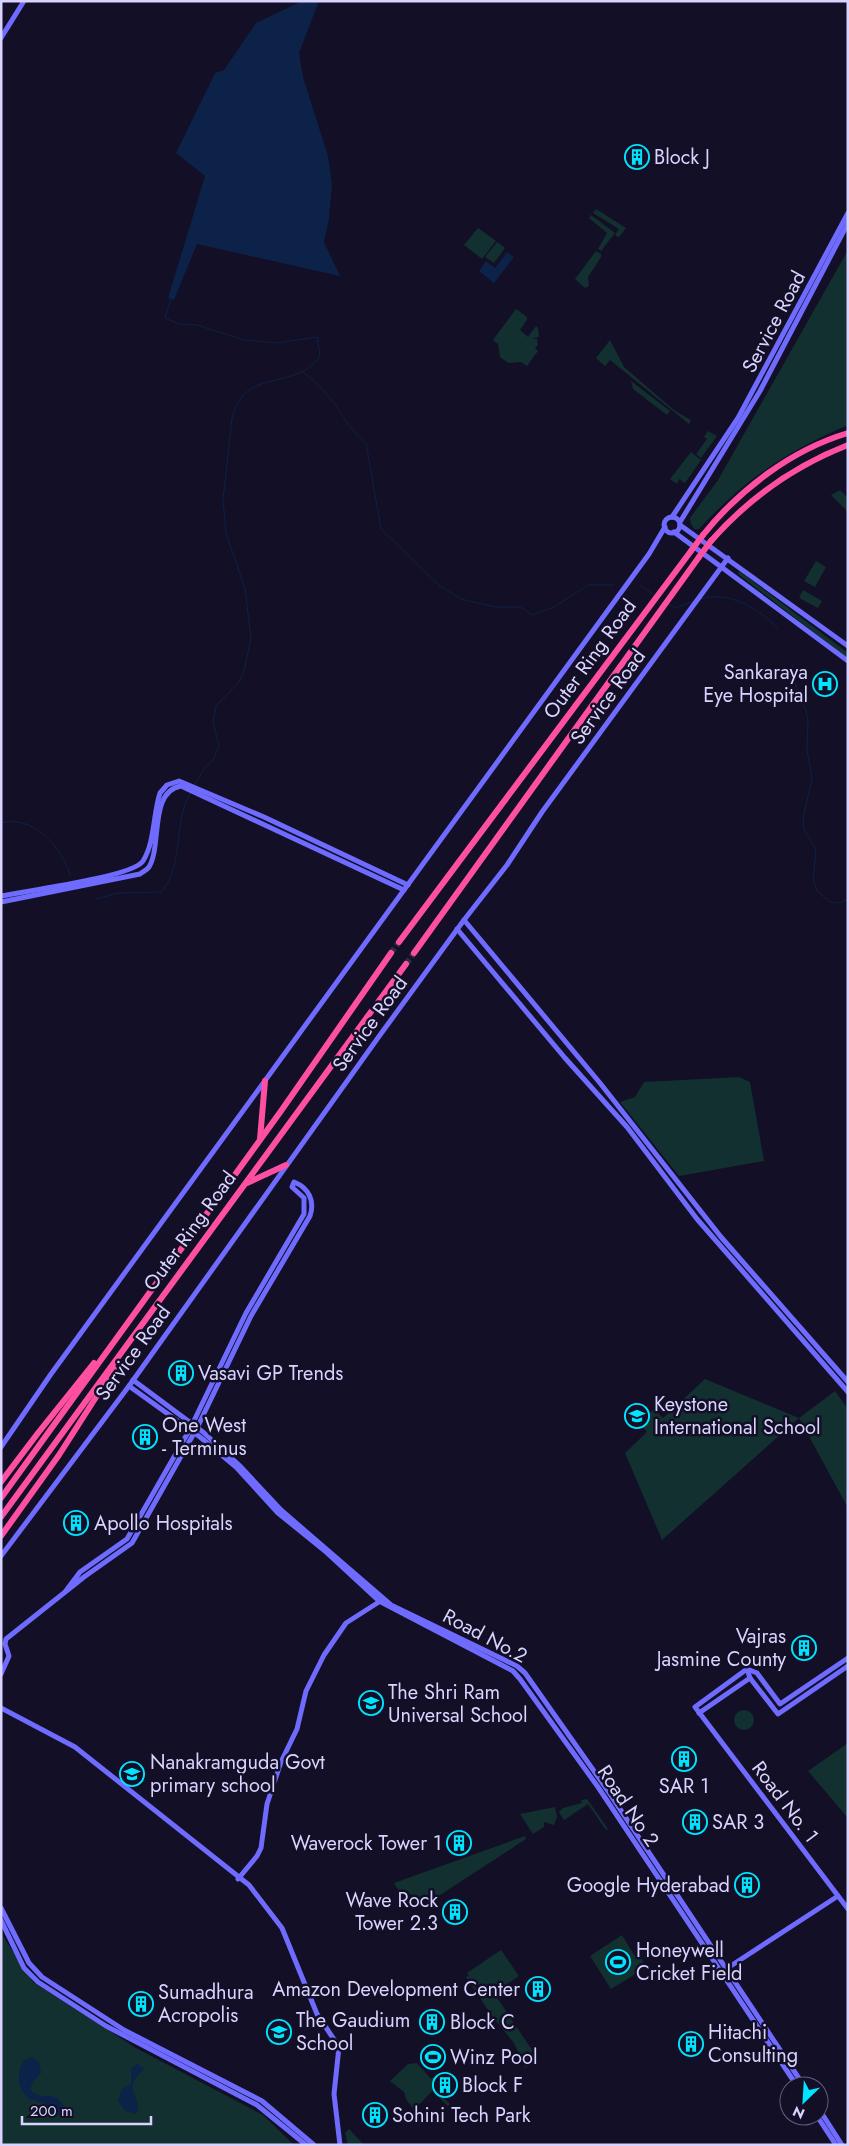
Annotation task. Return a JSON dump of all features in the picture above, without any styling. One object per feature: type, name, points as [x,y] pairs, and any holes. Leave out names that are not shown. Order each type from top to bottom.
[{"type":"highway","name":"Outer Ring Road","points":[[399,942],[703,535],[740,497],[771,472],[803,452],[846,433]]},
{"type":"highway","name":"Outer Ring Road","points":[[414,954],[711,541],[768,487],[809,462],[848,444]]},
{"type":"highway","name":"Outer Ring Road","points":[[1,1498],[260,1141],[391,953]]},
{"type":"highway","name":"Outer Ring Road","points":[[1,1517],[406,964]]},
{"type":"highway","points":[[323,1052],[335,1060]]},
{"type":"highway","points":[[260,1141],[265,1081]]},
{"type":"highway","points":[[245,1184],[286,1165]]},
{"type":"highway","points":[[1,1482],[124,1327]]},
{"type":"highway","points":[[1,1536],[59,1456],[135,1334]]},
{"type":"main road","points":[[1,38],[24,1]]},
{"type":"main road","name":"Service Road","points":[[1,1447],[51,1374],[626,585],[665,527],[666,520],[672,517],[738,418],[848,213]]},
{"type":"main road","name":"Service Road","points":[[680,524],[760,391],[848,223]]},
{"type":"main road","points":[[672,517],[848,646]]},
{"type":"main road","points":[[674,532],[680,524]]},
{"type":"main road","points":[[665,527],[848,661]]},
{"type":"main road","name":"Service Road","points":[[1,1556],[129,1386],[286,1165],[457,929],[507,865],[542,812],[728,558]]},
{"type":"main road","points":[[1,896],[139,875],[148,867],[163,800],[176,787],[193,789],[408,885]]},
{"type":"main road","points":[[193,789],[404,890]]},
{"type":"main road","points":[[1,902],[85,882]]},
{"type":"main road","points":[[464,920],[511,974],[756,1281],[848,1392]]},
{"type":"main road","points":[[457,929],[627,1127],[697,1218],[848,1382]]},
{"type":"main road","points":[[502,980],[511,974]]},
{"type":"main road","points":[[542,1029],[550,1022]]},
{"type":"main road","points":[[1,1674],[9,1656],[5,1644],[6,1639],[65,1592],[80,1572],[133,1535],[193,1429],[246,1313],[312,1208],[310,1196],[305,1188],[294,1182],[292,1187],[300,1192],[305,1201],[305,1218]]},
{"type":"main road","points":[[133,1380],[236,1467],[278,1513],[381,1600],[346,1623],[321,1662],[306,1692],[297,1729],[281,1762],[267,1804],[257,1856],[238,1879]]},
{"type":"main road","points":[[129,1386],[193,1429]]},
{"type":"main road","name":"Road No.2","points":[[381,1600],[517,1666],[525,1673],[608,1790]]},
{"type":"main road","name":"Road No 2","points":[[381,1600],[513,1671],[520,1679],[602,1793],[797,2076]]},
{"type":"main road","points":[[747,1669],[757,1674],[780,1704],[848,1658]]},
{"type":"main road","points":[[747,1669],[750,1678],[778,1714],[848,1666]]},
{"type":"main road","name":"Road No. 1","points":[[747,1669],[695,1707],[848,1909]]},
{"type":"main road","points":[[699,1713],[750,1678]]},
{"type":"main road","points":[[2,1707],[75,1747],[254,1891],[282,1928],[317,2014],[339,2047],[334,2094],[340,2145]]},
{"type":"main road","name":"Road No 2","points":[[608,1790],[791,2076]]},
{"type":"main road","points":[[723,1971],[838,1896]]},
{"type":"main road","points":[[1,1908],[2,1917],[24,1968],[38,1982],[106,2026],[257,2105],[306,2145]]},
{"type":"main road","points":[[2,1917],[29,1962],[42,1977],[108,2020],[262,2101],[314,2145]]},
{"type":"main road","points":[[829,2125],[842,2145]]},
{"type":"main road","points":[[824,2126],[836,2145]]},
{"type":"green space","points":[[596,209],[626,228],[619,237],[615,235],[619,229],[593,213]]},
{"type":"green space","points":[[591,215],[615,233],[601,251],[598,249],[607,233],[589,218]]},
{"type":"green space","points":[[478,228],[496,241],[482,259],[464,245]]},
{"type":"green space","points":[[497,242],[505,248],[494,263],[485,257]]},
{"type":"green space","points":[[848,250],[848,425],[805,445],[768,468],[733,496],[699,529],[694,529],[690,518],[718,480]]},
{"type":"green space","points":[[596,251],[601,254],[601,257],[588,277],[589,286],[585,288],[575,279]]},
{"type":"green space","points":[[516,309],[527,317],[520,330],[528,337],[536,326],[538,328],[539,337],[531,339],[537,339],[538,345],[535,348],[538,351],[527,366],[521,362],[508,363],[500,357],[498,344],[493,340]]},
{"type":"green space","points":[[610,340],[624,367],[675,411],[691,420],[689,424],[610,360],[605,366],[596,358]]},
{"type":"green space","points":[[631,381],[670,411],[667,415],[633,389]]},
{"type":"green space","points":[[708,431],[717,436],[701,458],[696,454],[707,439],[704,437]]},
{"type":"green space","points":[[691,452],[701,460],[685,483],[679,479],[677,484],[670,479]]},
{"type":"green space","points":[[840,490],[848,498],[848,512],[831,495]]},
{"type":"green space","points":[[816,561],[826,567],[815,587],[804,581]]},
{"type":"green space","points":[[739,571],[848,653],[848,659],[738,574]]},
{"type":"green space","points":[[803,590],[822,601],[818,608],[799,598]]},
{"type":"green space","points":[[739,1077],[750,1082],[764,1161],[679,1176],[620,1102],[635,1097],[644,1082]]},
{"type":"green space","points":[[705,1379],[799,1418],[662,1540],[625,1453],[647,1432],[639,1423],[654,1409],[663,1418]]},
{"type":"green space","points":[[835,1391],[848,1409],[848,1508],[799,1418]]},
{"type":"green space","points":[[744,1710],[751,1713],[754,1720],[751,1727],[744,1730],[737,1727],[734,1720],[737,1713]]},
{"type":"green space","points":[[848,1743],[848,1818],[808,1771]]},
{"type":"green space","points":[[587,1799],[608,1829],[606,1830],[588,1804],[564,1820],[559,1812],[563,1808],[582,1803],[581,1800]]},
{"type":"green space","points":[[555,1807],[557,1817],[554,1825],[544,1822],[544,1827],[533,1834],[520,1814]]},
{"type":"green space","points":[[525,1836],[526,1839],[437,1897],[434,1893],[417,1904],[411,1894],[403,1898],[394,1883]]},
{"type":"green space","points":[[1,1933],[33,1982],[136,2048],[263,2115],[294,2145],[1,2145]]},
{"type":"green space","name":"Honeywell Cricket Field","points":[[622,1935],[634,1955],[638,1954],[647,1967],[611,1989],[590,1956]]},
{"type":"green space","points":[[501,1950],[519,1976],[494,1993],[538,2059],[525,2068],[514,2043],[492,2016],[466,1977],[469,1976],[467,1973]]},
{"type":"green space","points":[[417,2063],[431,2079],[439,2073],[442,2076],[432,2086],[450,2104],[448,2106],[432,2091],[414,2110],[406,2099],[404,2092],[390,2081],[408,2064]]},
{"type":"green space","points":[[349,2129],[364,2145],[348,2145],[345,2133]]},
{"type":"water","points":[[302,1],[319,1],[299,53],[303,77],[328,156],[332,184],[329,219],[324,242],[340,276],[197,244],[174,300],[168,298],[205,176],[176,153],[215,73],[224,70],[256,23]]},
{"type":"water","points":[[507,252],[514,257],[494,283],[479,271],[486,261],[495,268]]},
{"type":"water","points":[[33,2057],[39,2062],[41,2073],[30,2089],[38,2095],[57,2098],[65,2109],[62,2116],[55,2114],[43,2103],[28,2098],[20,2087],[20,2068],[24,2060]]},
{"type":"water","points":[[137,2064],[144,2068],[133,2085],[133,2092],[138,2105],[137,2112],[134,2114],[124,2110],[118,2100],[122,2089],[131,2084],[131,2069]]},
{"type":"waterway","points":[[171,299],[165,318],[179,324],[197,325],[244,340],[277,343],[317,337],[320,356],[304,371],[257,386],[248,391],[240,400],[232,418],[223,500],[226,533],[245,589],[251,638],[244,671],[239,682],[216,706],[213,722],[219,746],[213,760],[205,767],[194,786]]},
{"type":"waterway","points":[[303,372],[329,397],[353,430],[366,443],[381,529],[440,586],[461,599],[495,607],[520,607],[532,615],[554,607],[588,585],[614,585]]},
{"type":"waterway","points":[[640,585],[654,595]]},
{"type":"waterway","points":[[701,599],[712,597],[733,599],[753,608],[778,628]]},
{"type":"waterway","points":[[668,604],[675,608],[694,601]]},
{"type":"waterway","points":[[792,665],[798,696],[806,710],[808,721],[807,750],[812,778],[803,819],[804,829],[816,850],[813,880],[817,891],[830,902],[840,903],[848,899]]},
{"type":"waterway","points":[[96,899],[118,893],[161,892],[173,870],[182,817],[185,804],[191,792]]},
{"type":"waterway","points":[[1,823],[24,823],[35,828],[53,844],[66,864],[70,875]]},
{"type":"tunnel","points":[[391,953],[399,942]]},
{"type":"tunnel","points":[[406,964],[414,953]]},
{"type":"place","name":"Block J","points":[[637,157]]},
{"type":"place","name":"Sankaraya Eye Hospital","points":[[825,684]]},
{"type":"place","name":"Vasavi GP Trends","points":[[181,1373]]},
{"type":"place","name":"Keystone International School","points":[[637,1416]]},
{"type":"place","name":"One West - Terminus","points":[[145,1437]]},
{"type":"place","name":"Apollo Hospitals","points":[[76,1523]]},
{"type":"place","name":"Vajras Jasmine County","points":[[804,1648]]},
{"type":"place","name":"The Shri Ram Universal School","points":[[371,1703]]},
{"type":"place","name":"SAR 1","points":[[684,1759]]},
{"type":"place","name":"Nanakramguda Govt primary school","points":[[132,1774]]},
{"type":"place","name":"SAR 3","points":[[695,1822]]},
{"type":"place","name":"Waverock Tower 1","points":[[459,1843]]},
{"type":"place","name":"Google Hyderabad","points":[[747,1885]]},
{"type":"place","name":"Wave Rock Tower 2.3","points":[[455,1912]]},
{"type":"place","name":"Honeywell Cricket Field","points":[[618,1962]]},
{"type":"place","name":"Amazon Development Center","points":[[538,1989]]},
{"type":"place","name":"Sumadhura Acropolis","points":[[141,2004]]},
{"type":"place","name":"Block C","points":[[432,2022]]},
{"type":"place","name":"The Gaudium School","points":[[279,2032]]},
{"type":"place","name":"Hitachi Consulting","points":[[691,2044]]},
{"type":"place","name":"Winz Pool","points":[[433,2057]]},
{"type":"place","name":"Block F","points":[[445,2085]]},
{"type":"place","name":"Sohini Tech Park","points":[[375,2115]]}]
